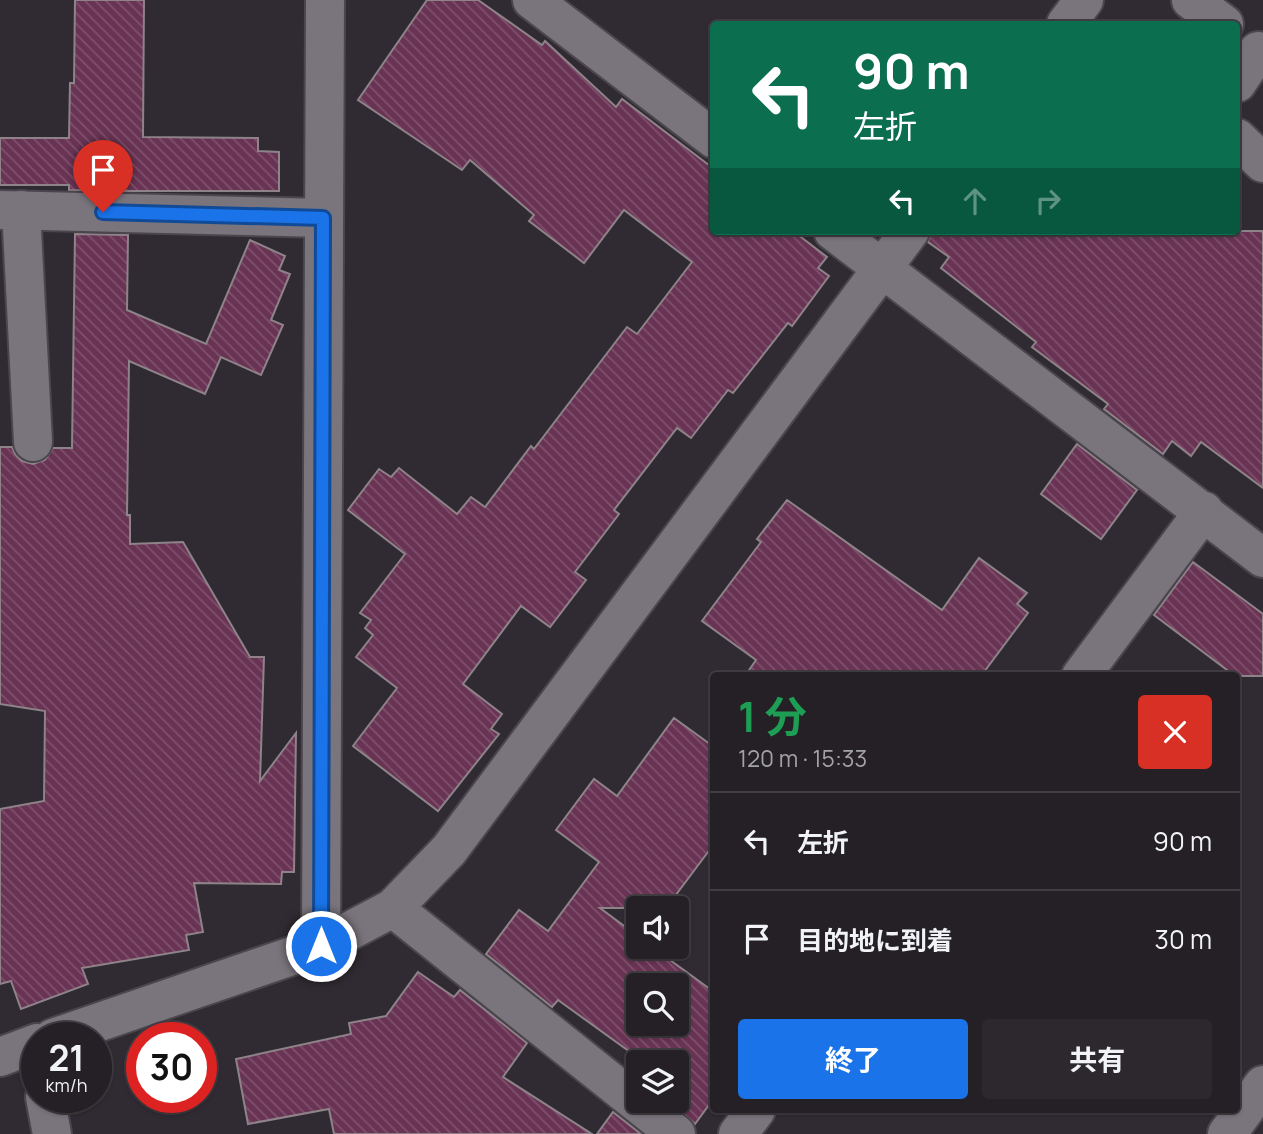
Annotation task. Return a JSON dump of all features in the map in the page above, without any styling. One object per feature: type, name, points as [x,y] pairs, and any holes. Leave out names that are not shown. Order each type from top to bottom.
[{"type":"street","points":[[321,946],[325,0]]},
{"type":"street","points":[[532,0],[710,136]]},
{"type":"street","points":[[1068,21],[1084,0]]},
{"type":"street","points":[[1194,1],[1220,21]]},
{"type":"street","points":[[1240,76],[1253,46]]},
{"type":"street","points":[[1240,141],[1263,163]]},
{"type":"street","points":[[33,443],[10,210],[323,218]]},
{"type":"street","points":[[839,235],[1263,558]]},
{"type":"street","points":[[103,1022],[321,946],[393,908],[449,850],[907,235]]},
{"type":"street","points":[[1084,672],[1204,511]]},
{"type":"street","points":[[393,908],[677,1134]]},
{"type":"street","points":[[0,1058],[21,1051]]},
{"type":"street","points":[[1227,1134],[1263,1086]]},
{"type":"street","points":[[48,1113],[52,1134]]},
{"type":"street","points":[[737,1134],[754,1113]]},
{"type":"building","points":[[75,0],[144,0],[143,137],[258,138],[258,151],[279,152],[279,191],[69,190],[69,185],[0,185],[0,138],[69,138],[70,83],[74,83]]},
{"type":"building","points":[[427,0],[478,0],[542,45],[545,41],[616,107],[622,99],[710,166],[710,235],[798,235],[827,257],[818,268],[829,276],[792,326],[788,323],[733,393],[728,390],[691,438],[677,428],[614,510],[619,514],[575,572],[586,580],[550,627],[521,606],[463,684],[502,714],[491,729],[499,734],[438,811],[353,746],[397,688],[356,657],[373,635],[365,628],[371,620],[360,613],[405,554],[348,510],[379,469],[391,477],[399,468],[457,514],[471,497],[485,507],[531,446],[534,449],[627,327],[637,334],[692,262],[624,210],[584,263],[529,221],[534,215],[470,160],[462,170],[358,100]]},
{"type":"building","points":[[1240,231],[1263,231],[1263,488],[1201,442],[1191,456],[1172,441],[1163,454],[1104,409],[1108,404],[1032,347],[1036,342],[941,268],[949,257],[928,242],[930,235],[1240,235]]},
{"type":"building","points":[[75,234],[128,235],[127,310],[206,344],[250,240],[285,256],[279,270],[290,274],[271,320],[283,325],[261,375],[221,357],[205,394],[129,361],[127,515],[130,515],[130,544],[183,542],[250,657],[264,657],[260,781],[296,733],[294,872],[282,872],[281,884],[194,883],[203,932],[186,935],[189,950],[82,968],[88,984],[21,1009],[11,981],[0,984],[0,809],[44,801],[45,711],[0,704],[0,447],[12,447],[22,461],[33,464],[45,460],[53,448],[72,448]]},
{"type":"building","points":[[1077,444],[1137,490],[1101,539],[1041,494]]},
{"type":"building","points":[[787,500],[942,610],[979,558],[1027,593],[1017,604],[1028,613],[984,672],[748,672],[756,660],[702,621],[761,542],[757,539]]},
{"type":"building","points":[[1193,562],[1263,614],[1263,676],[1240,676],[1240,672],[1230,672],[1154,615]]},
{"type":"building","points":[[674,718],[710,744],[710,849],[675,896],[626,896],[626,908],[600,908],[626,927],[626,959],[669,959],[688,973],[626,973],[626,1036],[689,1036],[689,974],[710,989],[710,1103],[695,1124],[683,1113],[689,1113],[689,1050],[627,1050],[558,1000],[552,1007],[486,954],[519,910],[548,931],[599,862],[556,830],[594,779],[617,796]]},
{"type":"building","points":[[418,972],[454,997],[460,990],[527,1043],[503,1077],[592,1134],[334,1134],[329,1109],[248,1124],[236,1059],[351,1034],[349,1023],[386,1016]]},
{"type":"building","points":[[613,1112],[641,1134],[597,1134]]},
{"type":"route","points":[[103,212],[323,218],[321,946]]}]
